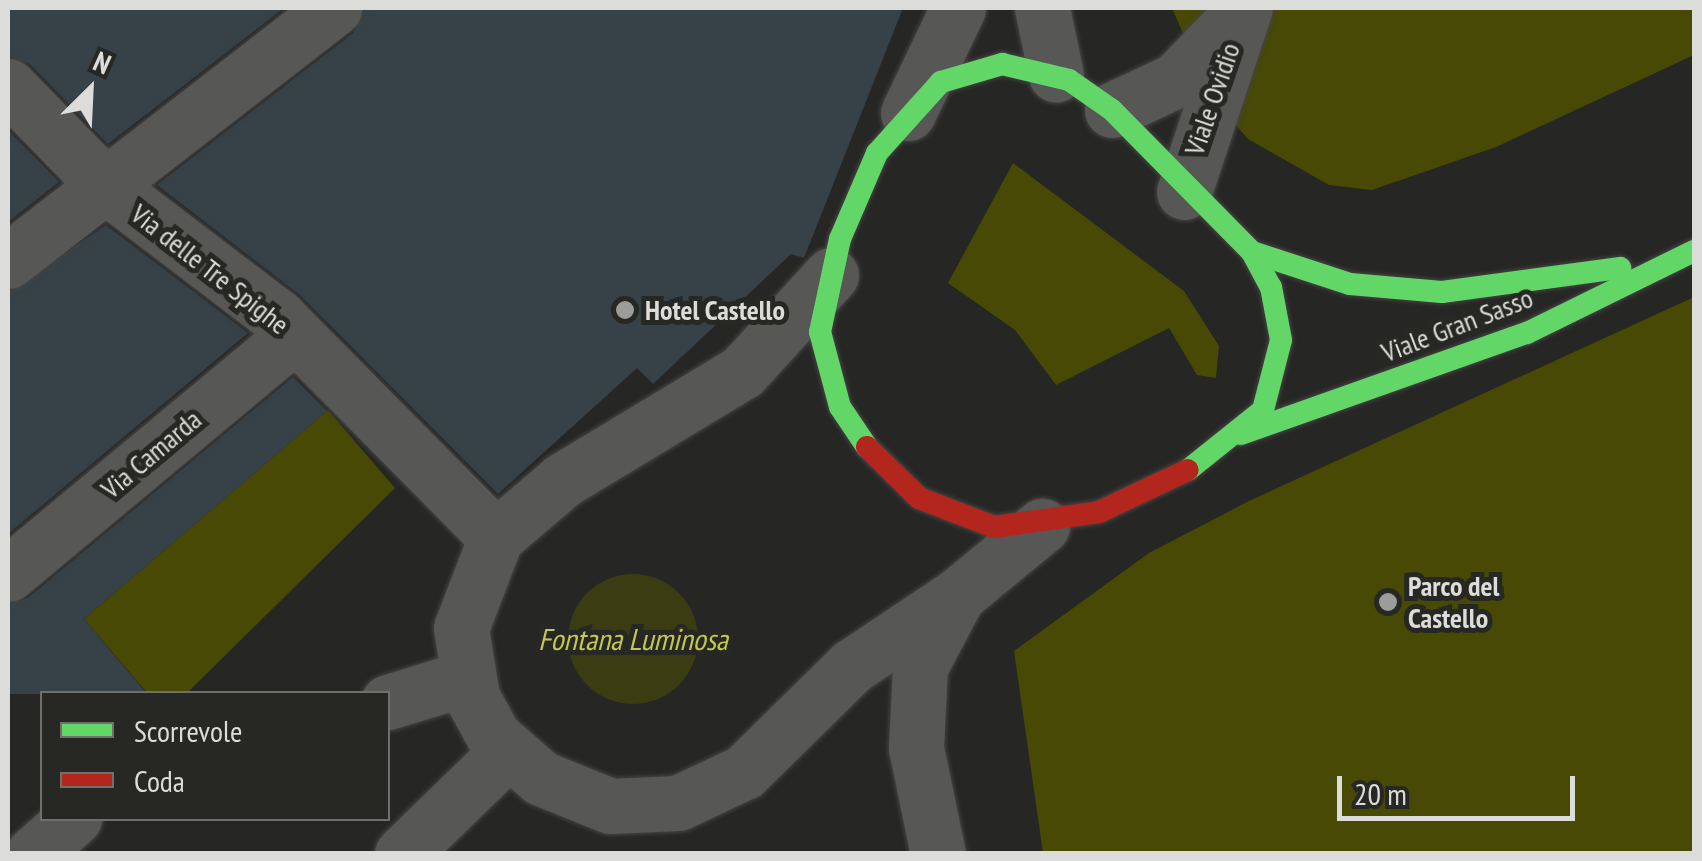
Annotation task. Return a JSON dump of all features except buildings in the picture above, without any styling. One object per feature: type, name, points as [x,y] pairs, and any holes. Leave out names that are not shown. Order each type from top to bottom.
[{"type":"street","points":[[8,261],[334,8]]},
{"type":"street","points":[[908,114],[958,8]]},
{"type":"street","points":[[1042,8],[1056,75]]},
{"type":"street","name":"Viale Ovidio","points":[[1112,110],[1176,80],[1244,8]]},
{"type":"street","name":"Viale Ovidio","points":[[1184,192],[1244,8]]},
{"type":"street","points":[[981,68],[1056,75],[1112,110],[1184,192],[1252,252],[1272,287],[1280,359],[1263,410],[1241,434],[1164,484],[1042,526],[994,528],[944,512],[874,458],[840,407],[822,356],[830,276],[863,176],[908,114],[941,82],[981,68]]},
{"type":"street","name":"Via delle Tre Spighe","points":[[8,86],[105,185],[295,335],[496,537]]},
{"type":"street","name":"Viale Gran Sasso","points":[[1252,252],[1350,284],[1442,292],[1690,253]]},
{"type":"street","name":"Viale Gran Sasso","points":[[1241,434],[1528,333],[1690,253]]},
{"type":"street","points":[[830,276],[742,372],[562,480],[496,537],[466,602],[466,678],[507,752],[541,778],[610,806],[702,795],[761,758],[852,666],[958,596],[1042,526]]},
{"type":"street","name":"Via Camarda","points":[[8,574],[295,335]]},
{"type":"street","points":[[938,854],[913,716],[927,646],[958,596]]},
{"type":"street","points":[[390,701],[466,678]]},
{"type":"street","points":[[432,844],[507,752]]},
{"type":"street","points":[[33,854],[71,821]]},
{"type":"shaded area","points":[[1172,8],[1694,8],[1694,55],[1496,147],[1372,190],[1329,185],[1248,139],[1210,96]]},
{"type":"shaded area","points":[[1013,163],[1184,291],[1219,346],[1216,378],[1197,375],[1169,328],[1056,385],[1015,330],[948,283]]},
{"type":"shaded area","name":"Parco del Castello","points":[[1694,297],[1694,853],[1043,853],[1014,651],[1149,553],[1249,501]]},
{"type":"shaded area","points":[[328,410],[395,488],[189,691],[145,691],[84,619]]},
{"type":"water","name":"Fontana Luminosa","points":[[633,574],[658,579],[679,593],[693,614],[698,639],[693,664],[679,685],[658,699],[633,704],[608,699],[587,685],[573,664],[568,639],[573,614],[587,593],[608,579]]},
{"type":"traffic: fast","points":[[1002,64],[1069,80],[1112,110],[1252,252],[1271,287],[1281,340],[1263,410],[1188,470]]},
{"type":"traffic: fast","points":[[867,447],[840,407],[820,332],[840,239],[877,153],[941,82],[1002,64]]},
{"type":"traffic: fast","points":[[1241,434],[1527,333],[1694,251]]},
{"type":"traffic: fast","points":[[1252,252],[1350,284],[1442,292],[1620,268]]},
{"type":"traffic: jam","points":[[867,447],[919,498],[994,527],[1099,512],[1188,470]]},
{"type":"place","name":"Hotel Castello","points":[[625,310]]},
{"type":"place","name":"Parco del Castello","points":[[1388,602]]}]
